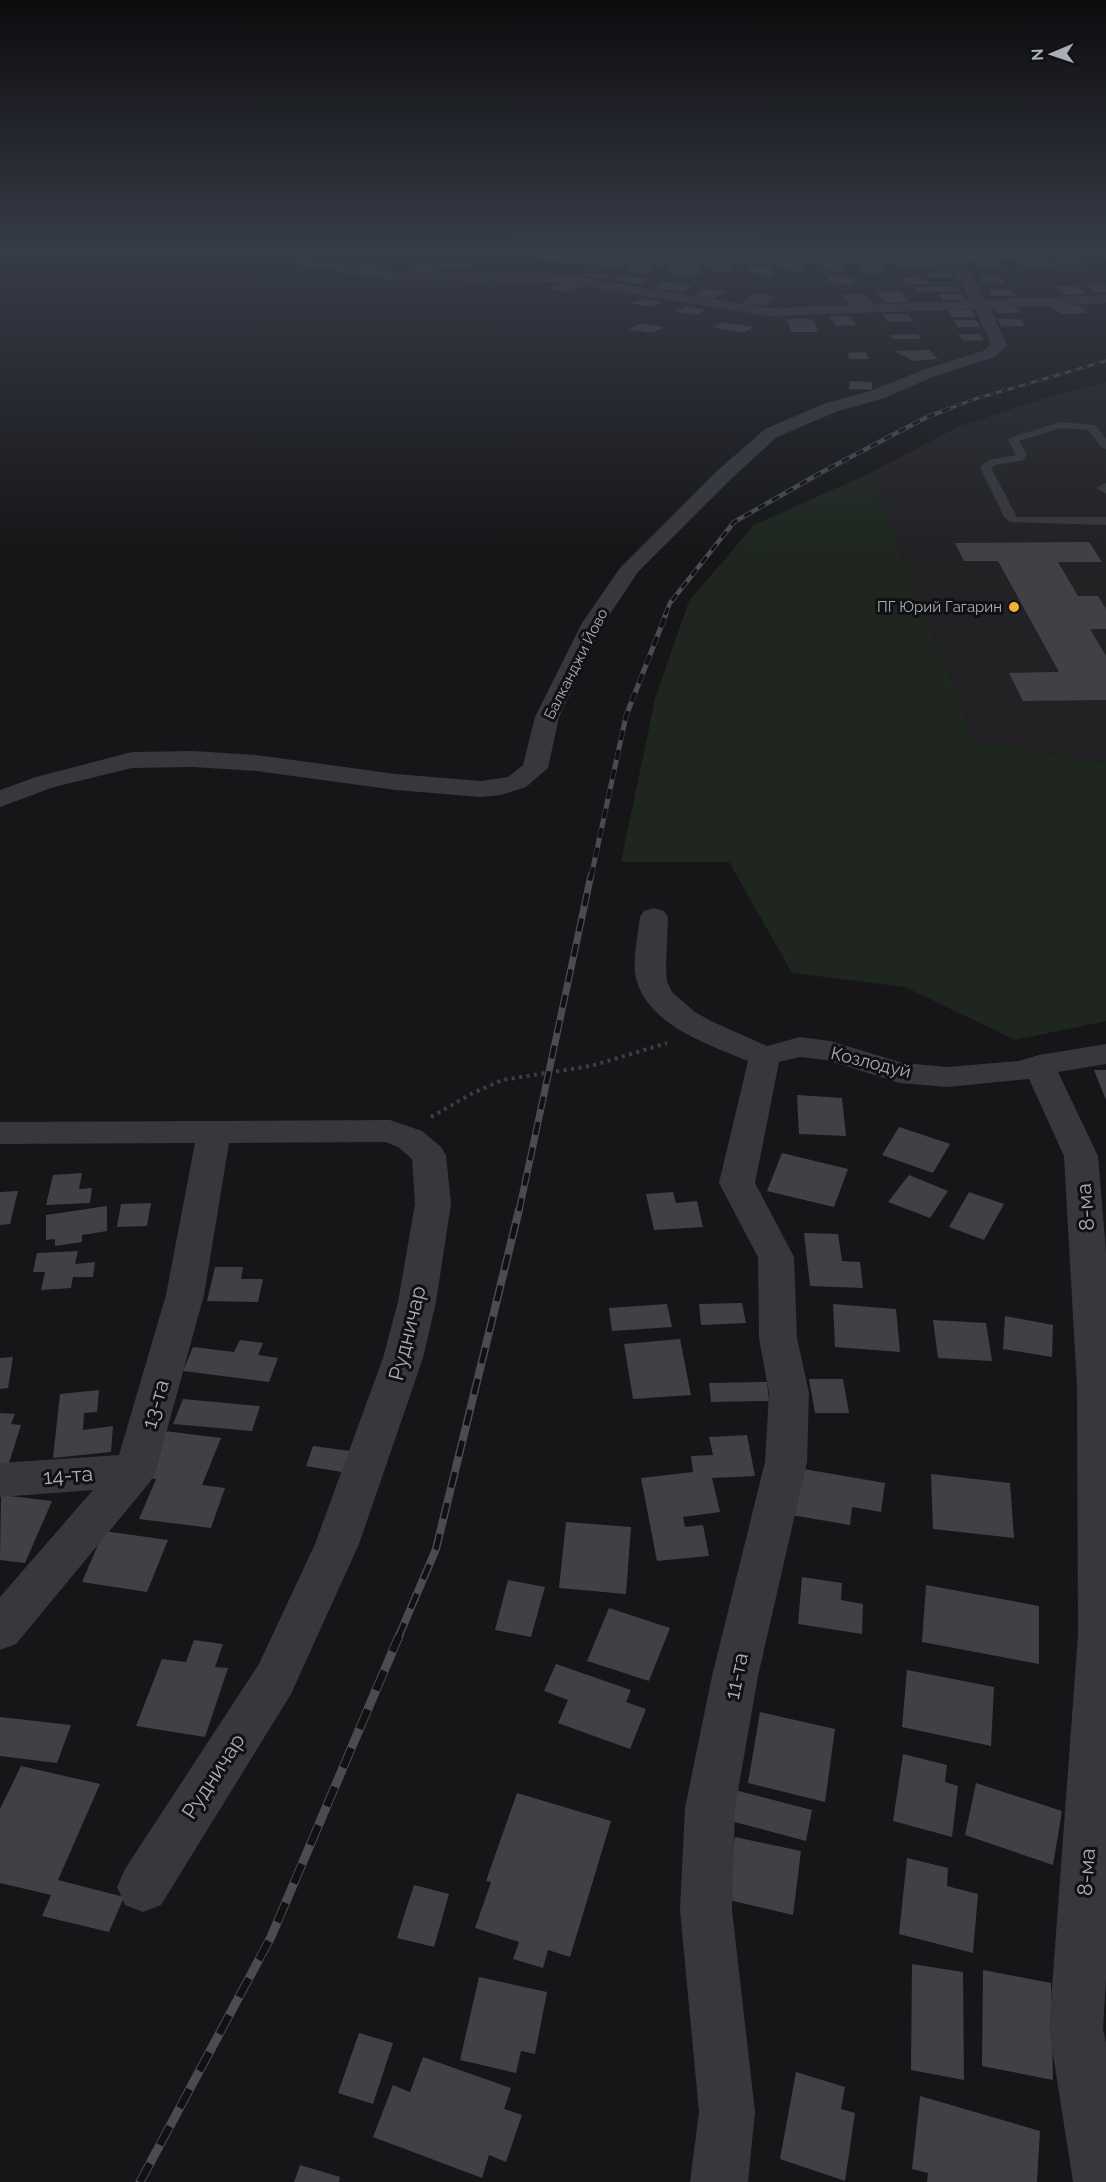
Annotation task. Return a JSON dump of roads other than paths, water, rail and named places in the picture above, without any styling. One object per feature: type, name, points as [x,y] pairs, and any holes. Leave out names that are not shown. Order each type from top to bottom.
[{"type":"street","name":"Балканджи Йово","points":[[0,798],[45,782],[132,760],[193,759],[256,763],[396,782],[481,789],[501,787],[517,782],[535,768],[547,717],[593,623],[630,568],[724,475],[771,433],[832,407],[876,395],[993,351]]},
{"type":"street","points":[[654,917],[652,982],[668,1007],[714,1035],[765,1056]]},
{"type":"street","name":"Козлодуй","points":[[765,1056],[800,1047],[830,1051],[900,1073],[947,1077],[1023,1071],[1039,1065],[1106,1054]]},
{"type":"street","name":"11-та","points":[[719,2182],[727,2112],[706,1910],[710,1808],[735,1676],[786,1462],[789,1393],[778,1338],[776,1257],[737,1183],[756,1088],[765,1056]]},
{"type":"street","name":"8-ма","points":[[1039,1065],[1094,1158],[1101,1635],[1076,2029],[1102,2182]]},
{"type":"street","name":"13-та","points":[[0,1630],[135,1470],[185,1295],[214,1131]]},
{"type":"street","name":"Рудничар","points":[[0,1133],[390,1131],[410,1139],[429,1155],[433,1204],[417,1302],[403,1359],[337,1544],[275,1679],[143,1887]]},
{"type":"street","name":"14-та","points":[[0,1480],[135,1470]]},
{"type":"lane","points":[[1106,446],[1091,427],[1060,425],[1012,440],[1022,454],[1020,458],[993,462],[985,467],[1010,517],[1014,520],[1106,521]]},
{"type":"lane","points":[[1106,486],[1102,488],[1106,491]]},
{"type":"railway","points":[[945,410],[1106,361]]},
{"type":"railway","points":[[665,615],[670,603],[734,522],[824,471],[927,417],[949,409]]},
{"type":"railway","points":[[591,877],[626,716],[666,614]]},
{"type":"railway","points":[[519,1211],[591,875]]},
{"type":"railway","points":[[398,1638],[436,1549],[519,1210]]},
{"type":"railway","points":[[140,2182],[271,1937],[399,1636]]},
{"type":"place","name":"ПГ Юрий Гагарин","points":[[1014,607]]}]
